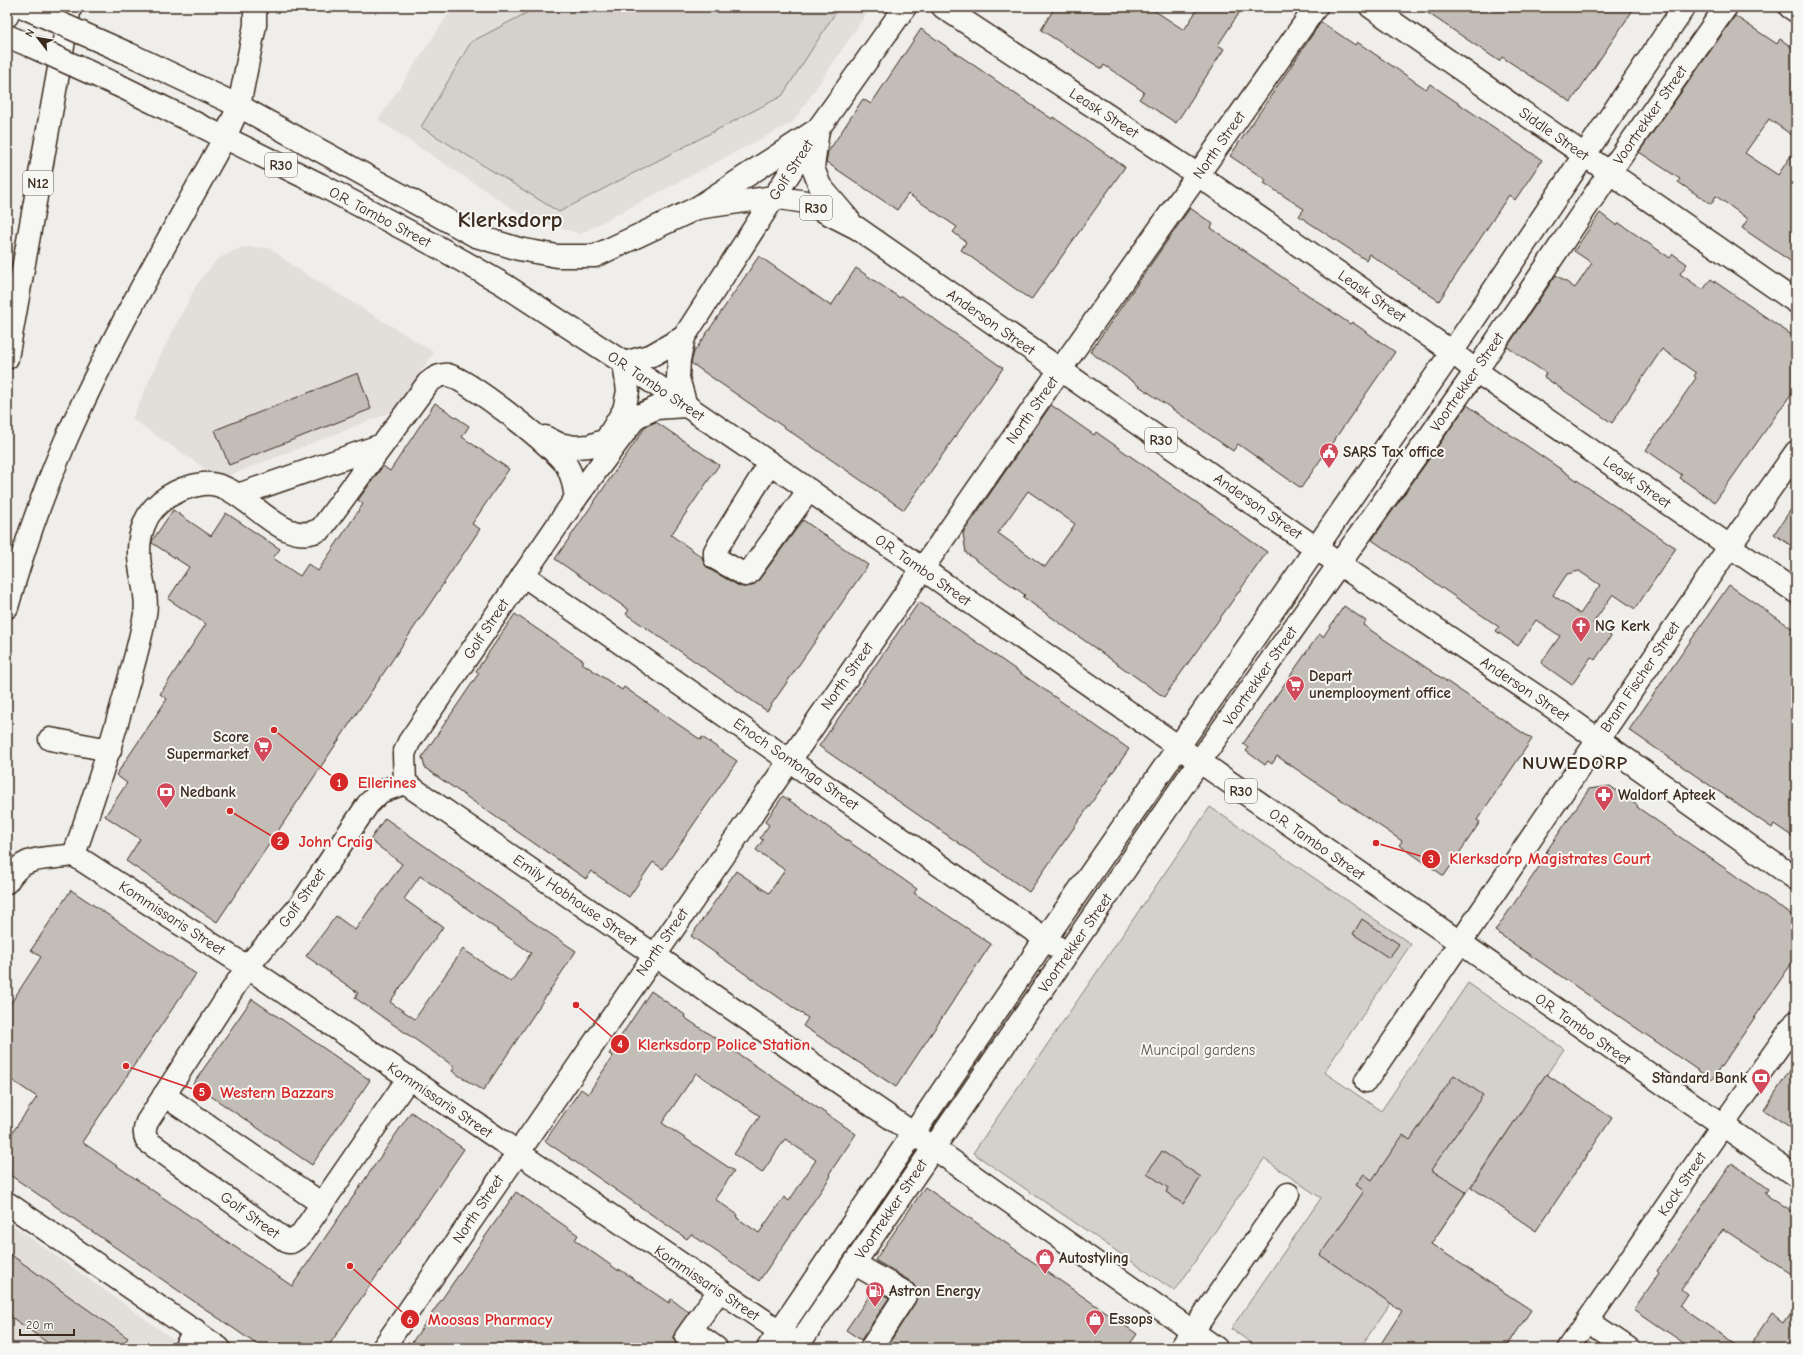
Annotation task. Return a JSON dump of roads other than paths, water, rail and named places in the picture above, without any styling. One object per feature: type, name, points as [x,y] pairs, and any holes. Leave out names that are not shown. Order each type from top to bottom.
[{"type":"main road","points":[[7,16],[8,7]]},
{"type":"main road","name":"O.R. Tambo Street","points":[[23,7],[129,54],[239,106],[476,236],[519,249],[557,256],[595,256],[697,208]]},
{"type":"main road","name":"N12","points":[[7,358],[70,7]]},
{"type":"main road","points":[[7,607],[25,545],[65,442],[116,335],[225,137],[239,106],[255,25],[256,7]]},
{"type":"main road","name":"Golf Street","points":[[408,1079],[300,1236],[294,1241],[288,1242],[147,1141],[144,1130],[147,1122],[164,1095],[247,967],[298,906],[368,804],[380,792],[405,783],[404,754],[409,742],[576,498],[636,417],[656,408],[686,406],[678,378],[679,360],[684,337],[818,129],[905,7]]},
{"type":"main road","name":"Leask Street","points":[[943,7],[1198,176],[1452,352],[1476,371],[1796,592]]},
{"type":"main road","name":"North Street","points":[[383,1348],[789,759],[1060,370],[1316,7]]},
{"type":"main road","name":"Siddle Street","points":[[1371,7],[1796,302]]},
{"type":"main road","name":"Voortrekker Street","points":[[774,1340],[1046,938],[1452,352],[1684,7]]},
{"type":"main road","name":"Voortrekker Street","points":[[800,1347],[933,1147],[1199,762],[1476,371],[1610,172],[1726,7]]},
{"type":"main road","points":[[1790,7],[1796,11]]},
{"type":"main road","name":"O.R. Tambo Street","points":[[7,36],[122,87],[225,137],[319,184],[483,273],[624,363],[770,463],[1796,1176]]},
{"type":"main road","points":[[697,208],[818,129]]},
{"type":"main road","points":[[818,129],[813,168],[820,186],[857,228]]},
{"type":"main road","name":"Anderson Street","points":[[697,208],[773,198],[806,202],[857,228],[1060,370],[1318,547],[1339,564],[1598,739],[1796,879]]},
{"type":"main road","name":"Golf Street","points":[[624,363],[652,355],[684,337]]},
{"type":"main road","points":[[530,430],[559,444],[575,447],[589,446],[606,440],[624,410],[628,391],[624,363]]},
{"type":"main road","points":[[7,882],[14,871],[21,865],[36,859],[74,855],[110,750],[141,636],[146,612],[138,552],[144,524],[158,503],[172,494],[194,486],[205,484],[219,486],[238,495],[270,520],[289,530],[307,535],[314,533],[321,529],[428,383],[436,377],[445,375],[461,381],[530,430],[558,454],[567,466],[573,479],[576,498]]},
{"type":"main road","points":[[238,495],[382,446]]},
{"type":"main road","name":"Bram Fischer Street","points":[[1366,1081],[1598,739],[1796,452]]},
{"type":"main road","points":[[770,463],[715,551],[716,558],[730,568],[745,575],[748,574],[809,490]]},
{"type":"main road","name":"Enoch Sontonga Street","points":[[523,575],[1046,938],[1067,955]]},
{"type":"main road","points":[[50,739],[110,750]]},
{"type":"main road","name":"Emily Hobhouse Street","points":[[405,783],[933,1147],[1187,1340],[1216,1348]]},
{"type":"main road","name":"Kommissaris Street","points":[[74,855],[247,967],[408,1079],[518,1152],[719,1291],[774,1340],[800,1347]]},
{"type":"main road","name":"Kock Street","points":[[1569,1348],[1722,1126],[1796,1022]]},
{"type":"main road","points":[[164,1095],[322,1204]]},
{"type":"main road","points":[[1187,1340],[1288,1194]]},
{"type":"main road","points":[[8,1206],[190,1339],[219,1348]]},
{"type":"main road","points":[[855,1264],[892,1284],[904,1292],[906,1296],[872,1348]]},
{"type":"main road","points":[[703,1342],[719,1291]]},
{"type":"main road","points":[[1588,1321],[1628,1348]]},
{"type":"place","name":"SARS Tax office","points":[[1329,469]]},
{"type":"place","name":"NG Kerk","points":[[1581,643]]},
{"type":"place","name":"Depart unemplooyment office","points":[[1295,702]]},
{"type":"place","name":"Ellerines","points":[[274,730]]},
{"type":"place","name":"Score Supermarket","points":[[263,763]]},
{"type":"place","name":"Nedbank","points":[[166,809]]},
{"type":"place","name":"John Craig","points":[[230,811]]},
{"type":"place","name":"Waldorf Apteek","points":[[1604,812]]},
{"type":"place","name":"Klerksdorp Magistrates Court","points":[[1376,843]]},
{"type":"place","name":"Klerksdorp Police Station","points":[[576,1005]]},
{"type":"place","name":"Western Bazzars","points":[[126,1066]]},
{"type":"place","name":"Standard Bank","points":[[1761,1095]]},
{"type":"place","name":"Moosas Pharmacy","points":[[350,1266]]},
{"type":"place","name":"Autostyling","points":[[1045,1275]]},
{"type":"place","name":"Astron Energy","points":[[875,1308]]},
{"type":"place","name":"Essops","points":[[1095,1336]]},
{"type":"district","name":"Klerksdorp","points":[[510,219]]},
{"type":"district","name":"NUWEDORP","points":[[1575,762]]},
{"type":"park label","name":"Muncipal gardens","points":[[1198,1050]]}]
